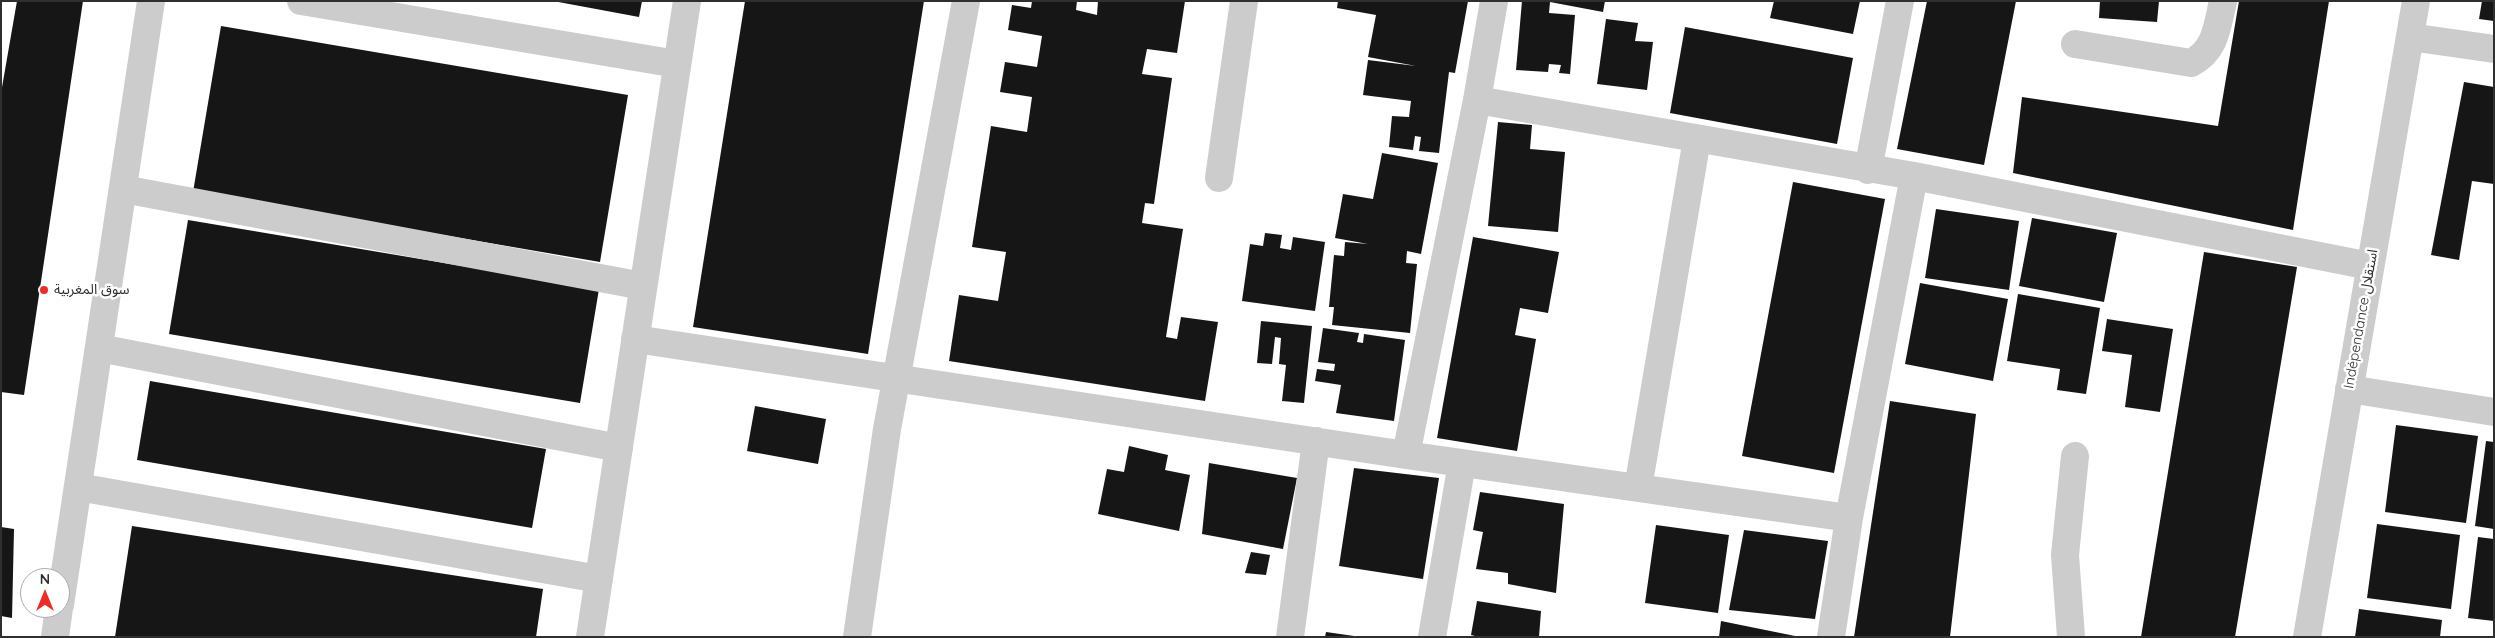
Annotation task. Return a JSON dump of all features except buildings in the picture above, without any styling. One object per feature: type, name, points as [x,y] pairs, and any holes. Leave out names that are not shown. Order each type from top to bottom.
[{"type":"street","points":[[66,568],[151,1]]},
{"type":"street","points":[[301,1],[410,10],[677,64]]},
{"type":"street","points":[[590,637],[687,1]]},
{"type":"street","points":[[857,637],[897,378],[966,1]]},
{"type":"street","points":[[1219,178],[1244,1]]},
{"type":"street","points":[[1406,455],[1477,100],[1494,1]]},
{"type":"street","points":[[1868,170],[1900,1]]},
{"type":"street","points":[[2075,44],[2191,63],[2203,57],[2214,43],[2223,1]]},
{"type":"street","name":"Indépendance استقلال","points":[[2307,637],[2416,1]]},
{"type":"street","points":[[2410,37],[2494,49]]},
{"type":"street","points":[[1477,100],[1868,170],[1914,176],[2370,266]]},
{"type":"street","points":[[1638,488],[1697,139]]},
{"type":"street","points":[[1831,637],[1849,518],[1914,176]]},
{"type":"street","points":[[123,189],[643,286]]},
{"type":"street","points":[[635,339],[1406,455],[1849,518]]},
{"type":"street","points":[[99,348],[619,448]]},
{"type":"street","points":[[2349,389],[2494,412]]},
{"type":"street","points":[[1290,637],[1316,441]]},
{"type":"street","points":[[2071,637],[2065,555],[2075,456]]},
{"type":"street","points":[[1432,637],[1462,463]]},
{"type":"street","points":[[78,487],[599,579]]},
{"type":"street","points":[[55,637],[58,618]]},
{"type":"place","name":"سوق المغربية","points":[[44,290]]}]
